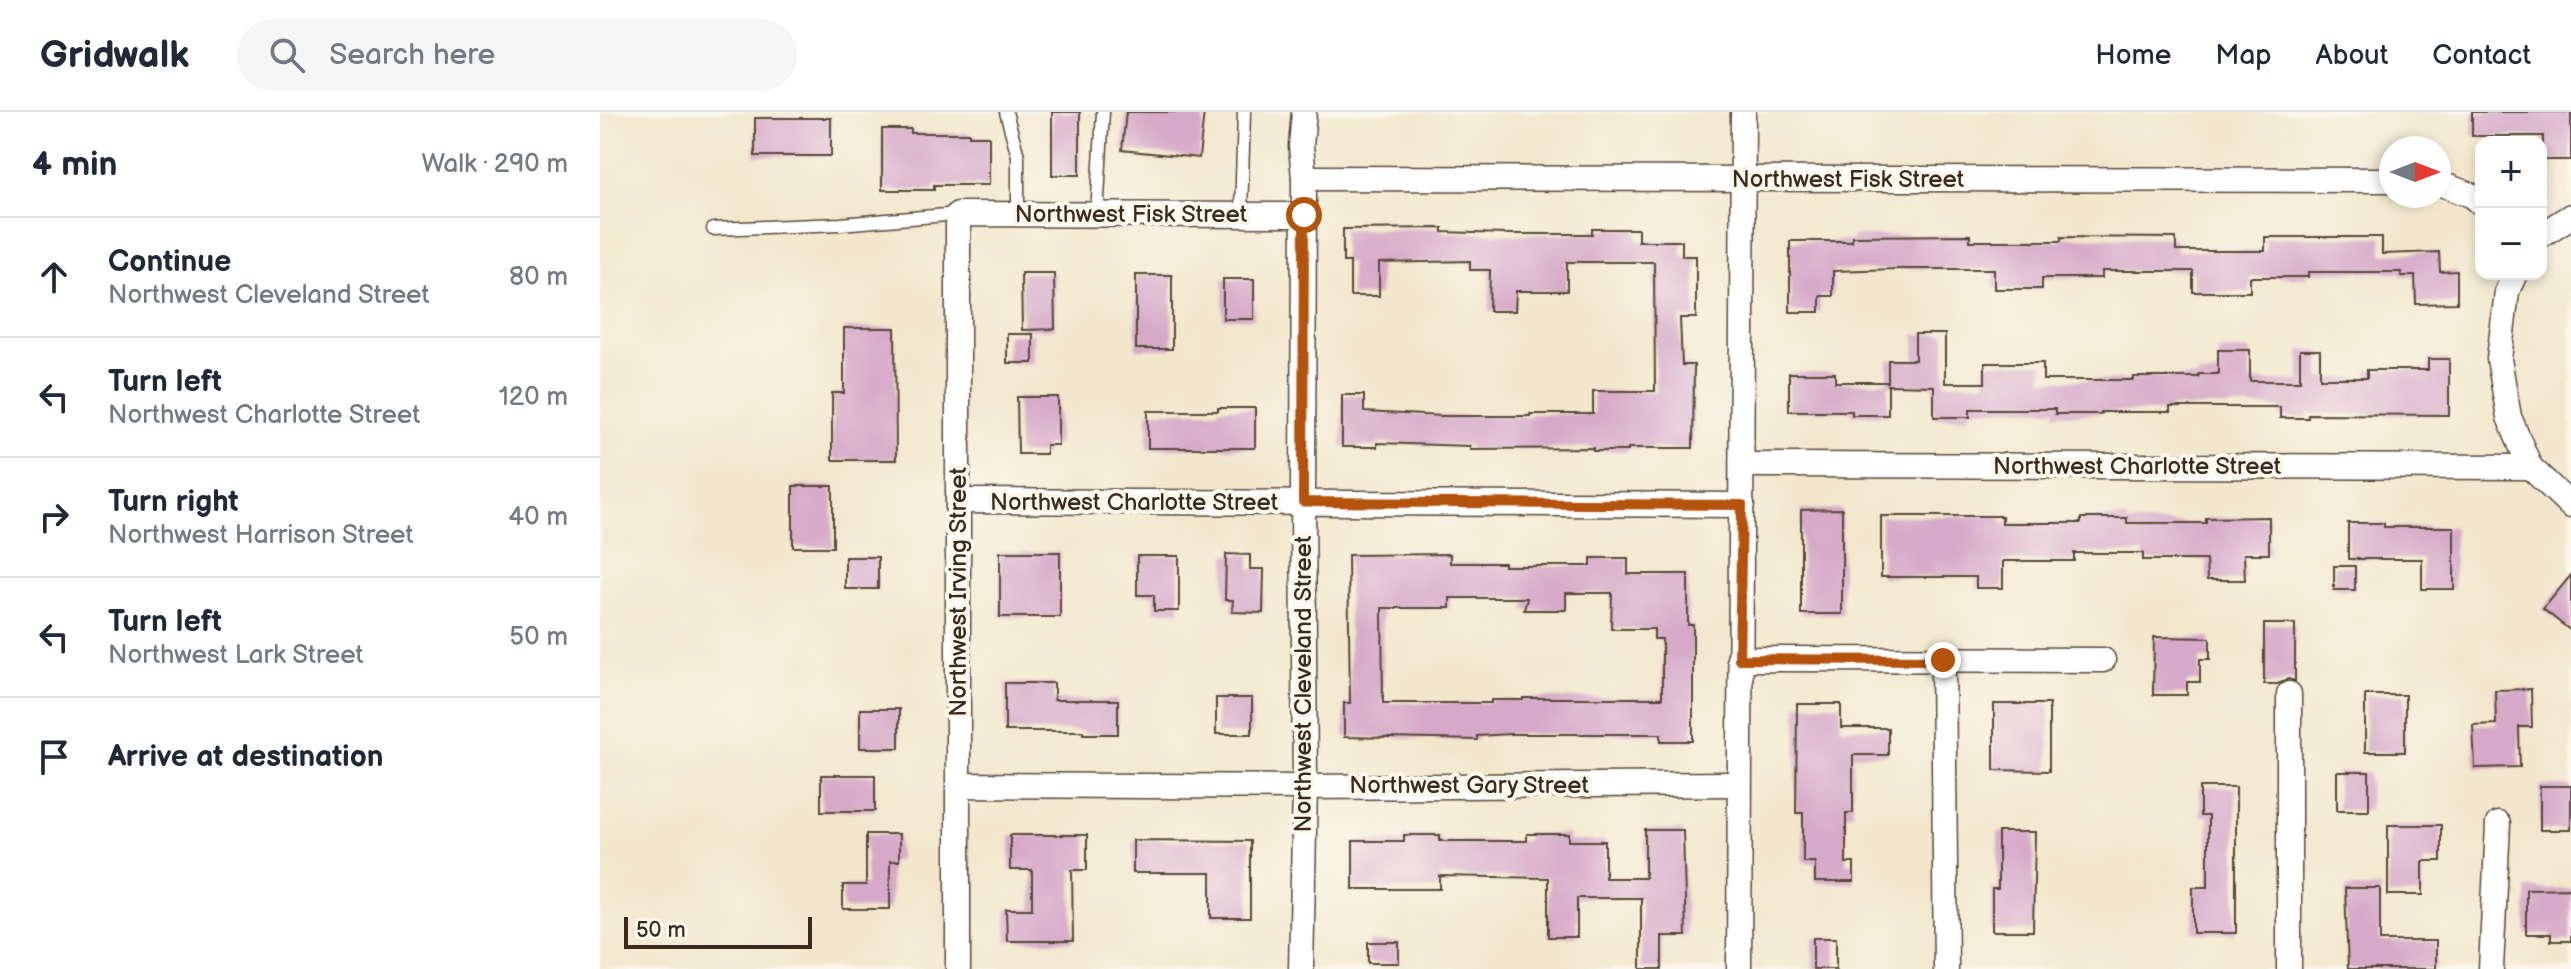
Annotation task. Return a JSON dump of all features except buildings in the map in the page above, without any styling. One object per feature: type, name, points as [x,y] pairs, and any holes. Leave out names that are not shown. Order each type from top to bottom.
[{"type":"street","name":"Northwest Cleveland Street","points":[[1301,969],[1305,787],[1304,178],[1301,146],[1304,112]]},
{"type":"street","points":[[1739,969],[1743,112]]},
{"type":"street","name":"Northwest Fisk Street","points":[[1304,178],[2379,180]]},
{"type":"street","points":[[2451,188],[2475,198]]},
{"type":"street","name":"Northwest Fisk Street","points":[[958,214],[1304,215]]},
{"type":"street","name":"Northwest Irving Street","points":[[958,214],[958,969]]},
{"type":"street","points":[[2547,231],[2571,216]]},
{"type":"street","points":[[2512,280],[2507,291],[2499,359],[2509,417],[2530,467],[2571,506]]},
{"type":"street","name":"Northwest Charlotte Street","points":[[1743,465],[2530,467]]},
{"type":"street","name":"Northwest Charlotte Street","points":[[958,501],[1742,505]]},
{"type":"street","points":[[1739,659],[2103,660]]},
{"type":"street","points":[[1943,660],[1946,969]]},
{"type":"street","points":[[2289,694],[2289,969]]},
{"type":"street","name":"Northwest Gary Street","points":[[959,785],[1305,787],[1738,784]]},
{"type":"street","points":[[2491,969],[2498,824]]},
{"type":"lane","points":[[1006,112],[1018,156],[1018,214]]},
{"type":"lane","points":[[1097,215],[1103,112]]},
{"type":"lane","points":[[1241,214],[1244,112]]},
{"type":"lane","points":[[713,229],[840,224],[958,214]]},
{"type":"route","points":[[1304,215],[1303,502],[1742,505],[1739,659],[1943,660]]}]
